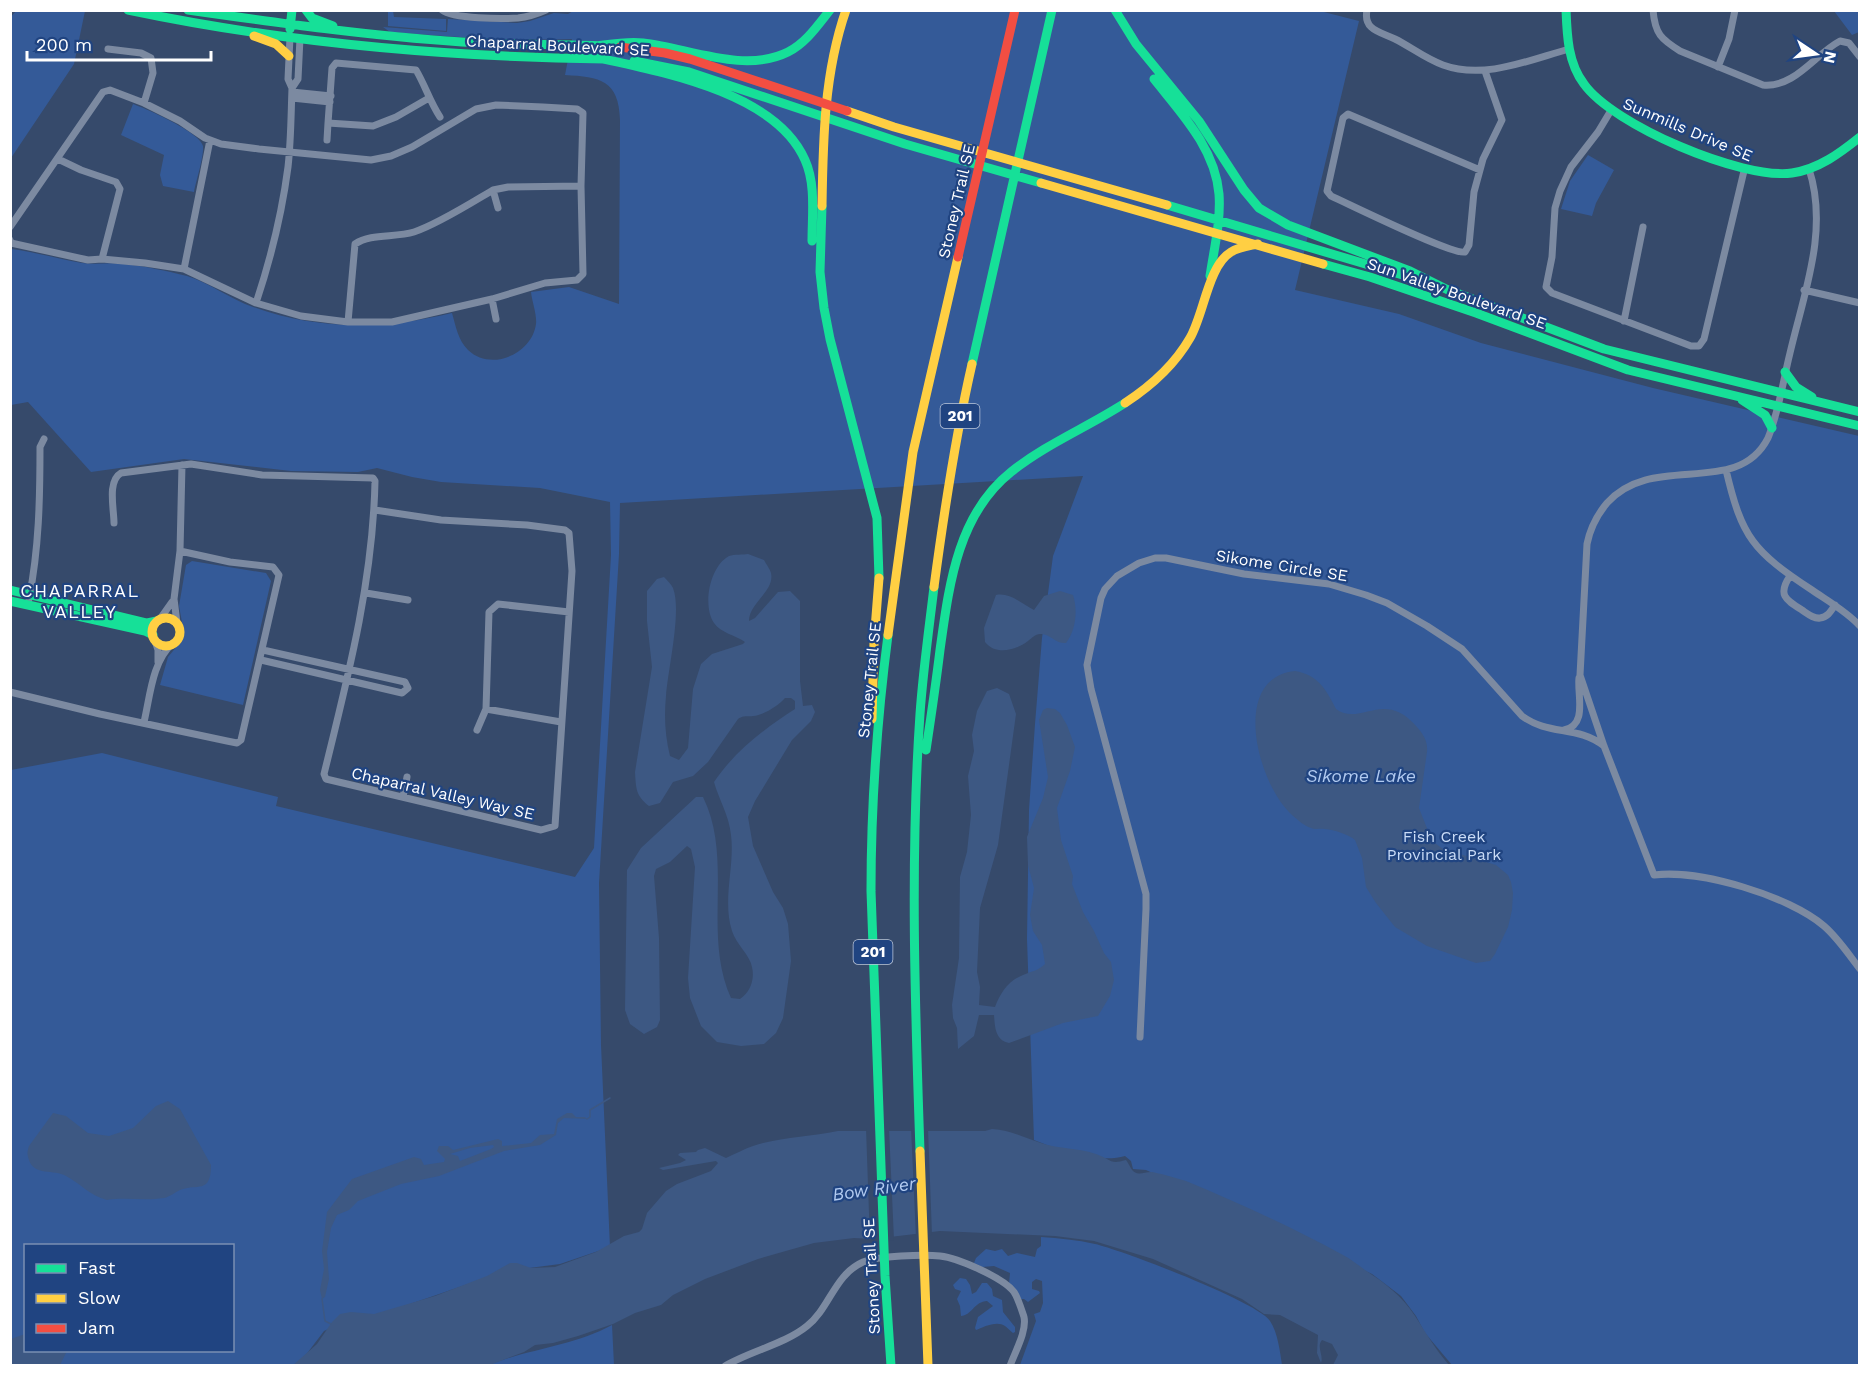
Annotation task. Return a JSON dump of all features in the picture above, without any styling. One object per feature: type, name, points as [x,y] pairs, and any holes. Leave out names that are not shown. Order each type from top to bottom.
[{"type":"main road","name":"Chaparral Boulevard SE","points":[[128,10],[295,38],[453,54],[526,58],[599,58],[649,63],[680,69],[826,119],[1045,184]]},
{"type":"main road","name":"Chaparral Boulevard SE","points":[[188,10],[346,32],[494,44],[640,49],[690,59],[827,106],[1047,171]]},
{"type":"main road","points":[[292,10],[295,38]]},
{"type":"main road","points":[[295,26],[304,10],[315,19],[346,32]]},
{"type":"main road","points":[[597,46],[629,42],[644,43],[734,61],[762,60],[786,54],[803,43],[818,28],[830,10]]},
{"type":"main road","points":[[846,10],[834,48],[827,106],[820,261],[824,309],[877,518],[879,575],[874,642],[871,830]]},
{"type":"main road","name":"Stoney Trail SE","points":[[891,1365],[877,1075],[871,830],[887,639],[914,452],[1015,10]]},
{"type":"main road","name":"201","points":[[928,1365],[914,965],[916,829],[924,670],[945,500],[967,382],[1052,10]]},
{"type":"main road","points":[[1113,10],[1132,50],[1209,155],[1219,191],[1216,232],[1206,300]]},
{"type":"main road","points":[[1113,10],[1132,39],[1199,121],[1244,190],[1259,208],[1288,225],[1410,271],[1450,291]]},
{"type":"main road","name":"Sunmills Drive SE","points":[[1566,10],[1569,48],[1582,81],[1592,95],[1610,112],[1627,122],[1744,171],[1771,175],[1809,169],[1836,156],[1860,136]]},
{"type":"main road","points":[[235,29],[276,44],[289,56]]},
{"type":"main road","points":[[599,58],[674,76],[727,96],[763,113],[783,127],[795,140],[805,160],[810,180],[815,282],[823,320],[834,354]]},
{"type":"main road","name":"Sun Valley Boulevard SE","points":[[1047,171],[1340,255],[1450,291],[1624,355],[1860,412]]},
{"type":"main road","name":"Sun Valley Boulevard SE","points":[[1045,184],[1258,244],[1422,295],[1628,370],[1860,426]]},
{"type":"main road","points":[[916,829],[949,584],[958,548],[973,515],[994,488],[1018,466],[1067,435],[1119,407],[1158,379],[1174,362],[1190,338],[1224,257],[1238,248],[1258,244]]},
{"type":"main road","points":[[1785,372],[1796,387],[1825,404]]},
{"type":"main road","points":[[1732,395],[1761,411],[1772,428]]},
{"type":"main road","points":[[10,590],[147,623],[168,618],[177,623],[180,633],[178,639],[172,644],[162,645],[145,631],[10,601]]},
{"type":"main road","points":[[153,636],[153,629],[159,620]]},
{"type":"street","points":[[443,11],[453,15],[508,18],[531,16],[546,10]]},
{"type":"street","points":[[1367,10],[1366,20],[1370,28],[1399,41],[1441,65],[1461,70],[1485,71],[1569,48]]},
{"type":"street","points":[[1653,10],[1656,30],[1663,40],[1680,51],[1767,86],[1799,73],[1840,41],[1849,43],[1860,57]]},
{"type":"street","points":[[1718,67],[1729,39],[1735,10]]},
{"type":"street","points":[[256,303],[276,235],[289,153],[292,93],[288,79],[289,56],[295,38]]},
{"type":"street","points":[[292,93],[298,79],[295,38]]},
{"type":"street","points":[[108,49],[135,52],[152,58],[153,77],[144,103]]},
{"type":"street","points":[[327,140],[332,68],[336,63],[416,70],[440,117]]},
{"type":"street","points":[[1480,170],[1348,114],[1343,118],[1327,191],[1331,196],[1461,253],[1465,252],[1469,247],[1474,192],[1480,170],[1489,145],[1502,120],[1485,71]]},
{"type":"street","points":[[10,227],[103,92],[110,90],[144,103],[180,121],[210,140],[289,153],[371,160],[391,156],[412,147],[476,109],[496,105],[577,109],[583,113],[581,186],[583,274],[577,280],[545,283],[492,299],[392,322],[348,322],[301,316],[256,303],[184,269],[102,259],[88,260],[11,243],[10,240]]},
{"type":"street","points":[[292,93],[330,99]]},
{"type":"street","points":[[328,123],[373,126],[396,117],[429,98]]},
{"type":"street","points":[[1610,112],[1571,167],[1560,191],[1555,208],[1552,257],[1546,287],[1552,293],[1691,346],[1699,346],[1702,344],[1744,171]]},
{"type":"street","points":[[184,269],[210,140]]},
{"type":"street","points":[[58,159],[116,182],[120,189],[102,259]]},
{"type":"street","points":[[1562,731],[1572,727],[1579,719],[1586,548],[1592,528],[1602,510],[1617,494],[1640,481],[1663,476],[1726,470],[1743,464],[1765,444],[1778,405],[1814,249],[1817,216],[1815,189],[1809,169]]},
{"type":"street","points":[[348,322],[355,244],[362,239],[415,232],[493,190],[508,187],[581,186]]},
{"type":"street","points":[[493,190],[498,208]]},
{"type":"street","points":[[1624,321],[1643,227]]},
{"type":"street","points":[[1804,290],[1860,303]]},
{"type":"street","points":[[492,299],[496,319]]},
{"type":"street","points":[[28,604],[36,556],[40,508],[40,447],[44,439]]},
{"type":"street","points":[[114,523],[113,483],[116,476],[121,473],[182,465],[180,551],[174,599],[177,623]]},
{"type":"street","name":"Chaparral Valley Way SE","points":[[182,465],[203,465],[262,475],[373,477],[375,481],[375,510],[366,593],[350,670],[324,774],[326,779],[541,830],[555,826],[572,571],[570,537],[565,530],[526,525],[441,520],[375,510]]},
{"type":"street","points":[[1726,470],[1736,509],[1747,534],[1764,555],[1790,576],[1835,605],[1860,626]]},
{"type":"street","points":[[10,692],[237,743],[242,740],[279,574],[273,567],[230,562],[180,551]]},
{"type":"street","name":"Sikome Circle SE","points":[[1140,1037],[1146,894],[1088,674],[1089,655],[1101,598],[1105,589],[1117,576],[1139,563],[1155,558],[1166,558],[1244,574],[1329,584],[1366,595],[1402,612],[1462,649],[1530,722],[1537,726],[1586,734],[1604,746]]},
{"type":"street","points":[[1790,576],[1784,590],[1785,597],[1811,616],[1818,618],[1828,614],[1835,605]]},
{"type":"street","points":[[366,593],[408,600]]},
{"type":"street","points":[[159,620],[174,599]]},
{"type":"street","points":[[477,730],[486,709],[489,612],[498,604],[569,612]]},
{"type":"street","points":[[153,636],[158,650],[159,663]]},
{"type":"street","points":[[144,722],[159,663],[164,651],[172,644]]},
{"type":"street","points":[[261,660],[402,693],[408,688],[405,682],[263,650]]},
{"type":"street","points":[[1580,675],[1604,746],[1654,875],[1675,874],[1727,881],[1797,909],[1825,927],[1860,969]]},
{"type":"street","points":[[486,709],[561,722]]},
{"type":"street","points":[[403,797],[407,777]]},
{"type":"street","points":[[724,1365],[805,1328],[826,1305],[837,1284],[854,1267],[870,1260],[940,1256],[955,1260],[999,1280],[1014,1292],[1024,1318],[1023,1331],[1010,1365]]},
{"type":"green space","name":"Fish Creek Provincial Park","points":[[575,10],[1316,10],[1359,21],[1295,290],[1399,314],[1481,343],[1653,388],[1859,436],[1859,1365],[1452,1365],[1425,1333],[1401,1296],[1372,1274],[1146,1170],[1133,1169],[1131,1161],[1125,1156],[1091,1157],[1067,1152],[1034,1140],[1027,939],[1029,810],[1035,724],[1042,638],[1053,556],[1083,476],[620,503],[619,554],[599,883],[601,1045],[610,1247],[560,1264],[506,1271],[381,1314],[343,1322],[324,1331],[302,1360],[294,1365],[11,1365],[11,770],[102,753],[278,797],[276,806],[575,877],[594,848],[611,555],[610,502],[540,488],[441,482],[377,468],[358,472],[291,471],[184,459],[91,472],[28,402],[11,405],[11,249],[82,263],[124,264],[179,274],[204,283],[253,307],[278,315],[327,324],[402,322],[452,313],[460,338],[468,350],[488,359],[509,356],[527,344],[533,335],[536,320],[531,292],[569,287],[619,304],[620,120],[616,96],[605,83],[598,80],[565,75],[572,39],[458,37],[390,32],[383,27],[447,32],[448,19],[517,23],[554,13],[568,14]]},
{"type":"green space","points":[[16,11],[85,11],[74,64],[11,158],[10,18]]},
{"type":"green space","points":[[388,11],[393,11],[394,17],[446,19],[446,31],[388,26]]},
{"type":"green space","points":[[1834,11],[1859,11],[1859,32],[1852,35]]},
{"type":"green space","points":[[133,104],[173,122],[200,141],[203,151],[194,192],[163,186],[160,175],[164,155],[121,135]]},
{"type":"green space","points":[[1588,155],[1614,170],[1596,203],[1592,216],[1561,209],[1570,181]]},
{"type":"green space","points":[[192,561],[266,573],[271,581],[243,705],[160,685],[168,657],[182,640],[184,633],[179,606],[186,565]]},
{"type":"green space","points":[[1041,1237],[1082,1241],[1110,1248],[1188,1278],[1260,1312],[1273,1326],[1282,1365],[1020,1365],[1036,1321],[1034,1314],[1040,1312],[1043,1303],[1042,1281],[1036,1279],[1032,1282],[1032,1289],[1040,1293],[1028,1302],[1019,1299],[1009,1284],[1010,1273],[994,1266],[982,1267],[974,1263],[986,1249],[995,1251],[1002,1249],[1008,1256],[1017,1253],[1035,1257],[1037,1249],[1041,1246]]},
{"type":"green space","points":[[960,1278],[966,1279],[972,1294],[982,1283],[987,1283],[992,1289],[993,1296],[1002,1300],[1003,1312],[1015,1327],[1015,1332],[1013,1333],[1002,1324],[976,1330],[978,1317],[993,1306],[987,1301],[979,1303],[968,1314],[961,1316],[957,1299],[961,1291],[955,1289],[953,1285]]},
{"type":"green space","points":[[612,1325],[614,1365],[486,1366],[582,1338]]},
{"type":"water","points":[[748,554],[764,560],[770,571],[771,579],[766,591],[753,608],[749,621],[755,618],[778,592],[790,591],[800,601],[800,681],[803,706],[812,705],[815,712],[811,721],[792,740],[755,801],[748,817],[753,846],[773,892],[783,908],[788,924],[791,961],[783,1018],[776,1033],[764,1044],[741,1046],[717,1042],[701,1026],[690,998],[688,978],[695,867],[691,849],[687,846],[670,862],[656,869],[654,876],[659,938],[660,1020],[657,1027],[644,1034],[630,1024],[625,1010],[627,870],[641,848],[696,797],[703,797],[712,821],[718,871],[719,948],[723,974],[731,998],[740,999],[744,996],[752,981],[751,963],[734,936],[729,919],[731,835],[714,782],[731,760],[751,741],[795,709],[795,701],[785,698],[766,712],[738,719],[708,762],[693,776],[673,782],[660,803],[649,806],[641,799],[636,788],[635,772],[652,667],[647,621],[647,591],[657,579],[664,577],[673,588],[675,598],[675,625],[665,718],[670,756],[679,760],[688,748],[693,689],[701,664],[712,654],[745,642],[720,629],[710,615],[708,597],[713,577],[722,561],[729,556]]},
{"type":"water","points":[[1060,591],[1073,595],[1075,607],[1074,626],[1066,643],[1040,634],[1018,647],[1006,650],[995,649],[985,642],[984,628],[996,595],[1006,595],[1034,610],[1044,596]]},
{"type":"water","name":"Sikome Lake","points":[[1295,671],[1310,676],[1320,684],[1336,709],[1355,714],[1383,709],[1394,710],[1405,716],[1422,733],[1427,748],[1419,808],[1432,841],[1443,849],[1496,865],[1508,875],[1511,882],[1512,910],[1508,927],[1490,961],[1476,963],[1427,946],[1395,927],[1366,887],[1362,858],[1355,840],[1337,831],[1313,829],[1306,826],[1292,815],[1280,800],[1269,781],[1261,758],[1256,734],[1256,712],[1262,692],[1275,678]]},
{"type":"water","points":[[997,688],[1009,694],[1016,714],[998,845],[980,908],[977,972],[980,987],[979,1005],[995,1007],[1009,984],[1045,964],[1042,945],[1033,931],[1030,915],[1034,888],[1028,865],[1027,837],[1043,798],[1048,777],[1039,720],[1043,710],[1047,708],[1055,709],[1060,713],[1075,747],[1070,771],[1057,808],[1061,840],[1073,876],[1072,884],[1083,912],[1111,962],[1114,980],[1110,996],[1098,1016],[1063,1023],[1009,1043],[998,1036],[994,1015],[979,1015],[974,1036],[958,1049],[957,1028],[952,1005],[959,958],[960,877],[967,852],[971,815],[968,776],[974,751],[972,735],[977,711],[987,691]]},
{"type":"water","points":[[168,1101],[180,1109],[211,1165],[209,1181],[202,1186],[186,1188],[164,1198],[107,1200],[95,1196],[66,1176],[35,1168],[29,1160],[29,1146],[53,1113],[66,1116],[88,1133],[109,1136],[133,1128],[156,1106]]},
{"type":"water","points":[[567,1113],[572,1113],[576,1117],[587,1119],[564,1118],[558,1123],[556,1135],[540,1145],[504,1151],[439,1176],[401,1184],[358,1201],[349,1210],[337,1215],[331,1228],[327,1252],[329,1279],[325,1297],[322,1299],[320,1290],[324,1269],[322,1251],[327,1212],[352,1179],[414,1157],[421,1159],[424,1165],[444,1162],[445,1159],[437,1151],[439,1146],[448,1146],[453,1150],[498,1139],[502,1141],[502,1146],[531,1143],[540,1135],[554,1134],[557,1119]],"holes":[[[493,1145],[494,1147],[460,1161],[458,1156],[450,1154],[470,1148]]]},
{"type":"water","name":"Bow River","points":[[992,1129],[1048,1145],[1089,1152],[1113,1162],[1126,1160],[1132,1170],[1139,1174],[1154,1172],[1186,1181],[1324,1245],[1352,1260],[1399,1296],[1449,1365],[1333,1365],[1338,1355],[1332,1344],[1322,1340],[1320,1343],[1321,1363],[1317,1353],[1318,1335],[1280,1315],[1264,1314],[1242,1299],[1153,1259],[1094,1241],[1055,1236],[940,1231],[814,1243],[758,1259],[705,1279],[673,1295],[661,1305],[635,1313],[613,1324],[553,1343],[535,1345],[524,1352],[490,1365],[292,1366],[317,1344],[340,1314],[351,1312],[374,1314],[435,1296],[487,1276],[510,1263],[531,1268],[555,1267],[596,1252],[624,1236],[639,1232],[647,1213],[666,1191],[677,1184],[711,1171],[718,1163],[716,1161],[663,1170],[659,1168],[686,1160],[678,1155],[680,1153],[696,1152],[705,1148],[726,1158],[763,1143],[838,1131],[985,1131]]},
{"type":"water","points":[[24,1334],[24,1352],[66,1352],[60,1365],[11,1365],[11,1339]]},
{"type":"pier","points":[[866,1128],[889,1128],[894,1240],[870,1242]]},
{"type":"pier","points":[[911,1128],[928,1128],[932,1235],[916,1238]]},
{"type":"waterway","points":[[587,1119],[590,1117],[590,1110],[610,1098]]},
{"type":"waterway","points":[[322,1299],[325,1321],[331,1324]]},
{"type":"traffic: fast","points":[[128,10],[246,31],[365,46],[485,55],[605,59]]},
{"type":"traffic: fast","points":[[188,10],[393,36],[480,43],[604,46]]},
{"type":"traffic: fast","points":[[290,29],[292,10]]},
{"type":"traffic: fast","points":[[306,10],[312,18],[333,26]]},
{"type":"traffic: fast","points":[[597,46],[637,42],[716,58],[753,61],[788,52],[800,44],[830,10]]},
{"type":"traffic: fast","points":[[972,364],[1052,10]]},
{"type":"traffic: fast","points":[[1115,10],[1136,44],[1199,121],[1244,190],[1259,208],[1288,225],[1410,271],[1450,291]]},
{"type":"traffic: fast","points":[[1566,10],[1572,58],[1584,84],[1599,100],[1622,116],[1649,132],[1680,146],[1742,168],[1770,173],[1792,173],[1820,164],[1860,137]]},
{"type":"traffic: fast","points":[[599,58],[654,70],[715,89],[744,102],[770,118],[790,137],[805,160],[811,179],[813,200],[812,241]]},
{"type":"traffic: fast","points":[[634,61],[689,72],[905,144],[1041,183]]},
{"type":"traffic: fast","points":[[1154,79],[1204,146],[1216,177],[1219,214],[1210,276]]},
{"type":"traffic: fast","points":[[1167,205],[1416,279]]},
{"type":"traffic: fast","points":[[822,206],[820,272],[824,308],[877,518],[879,578]]},
{"type":"traffic: fast","points":[[1323,264],[1370,277],[1476,313],[1628,370],[1860,426]]},
{"type":"traffic: fast","points":[[1446,289],[1604,349],[1860,412]]},
{"type":"traffic: fast","points":[[1785,372],[1796,387],[1812,397]]},
{"type":"traffic: fast","points":[[1742,400],[1765,415],[1772,428]]},
{"type":"traffic: fast","points":[[926,750],[952,577],[967,530],[978,509],[993,489],[1024,462],[1125,403]]},
{"type":"traffic: fast","points":[[920,1151],[915,987],[915,823],[921,698],[934,587]]},
{"type":"traffic: fast","points":[[10,590],[147,623],[157,621]]},
{"type":"traffic: fast","points":[[10,601],[145,631],[153,635]]},
{"type":"traffic: fast","points":[[888,635],[875,763],[871,891],[885,1276],[891,1366]]},
{"type":"traffic: slow","points":[[822,206],[824,132],[829,82],[846,10]]},
{"type":"traffic: slow","points":[[254,36],[276,44],[289,56]]},
{"type":"traffic: slow","points":[[847,111],[894,127],[1167,205]]},
{"type":"traffic: slow","points":[[1041,183],[1323,264]]},
{"type":"traffic: slow","points":[[1125,403],[1161,375],[1184,348],[1195,328],[1212,279],[1223,259],[1237,249],[1258,244]]},
{"type":"traffic: slow","points":[[888,635],[913,452],[958,257]]},
{"type":"traffic: slow","points":[[934,587],[950,475],[972,364]]},
{"type":"traffic: slow","points":[[872,719],[874,642],[879,578]]},
{"type":"traffic: slow","points":[[166,618],[176,622],[180,632],[176,642],[166,646],[156,642],[152,632],[156,622],[166,618]]},
{"type":"traffic: slow","points":[[920,1151],[928,1366]]},
{"type":"traffic: jam","points":[[958,257],[1015,10]]},
{"type":"traffic: jam","points":[[620,47],[690,59],[847,111]]},
{"type":"district","name":"CHAPARRAL VALLEY","points":[[80,601]]}]
